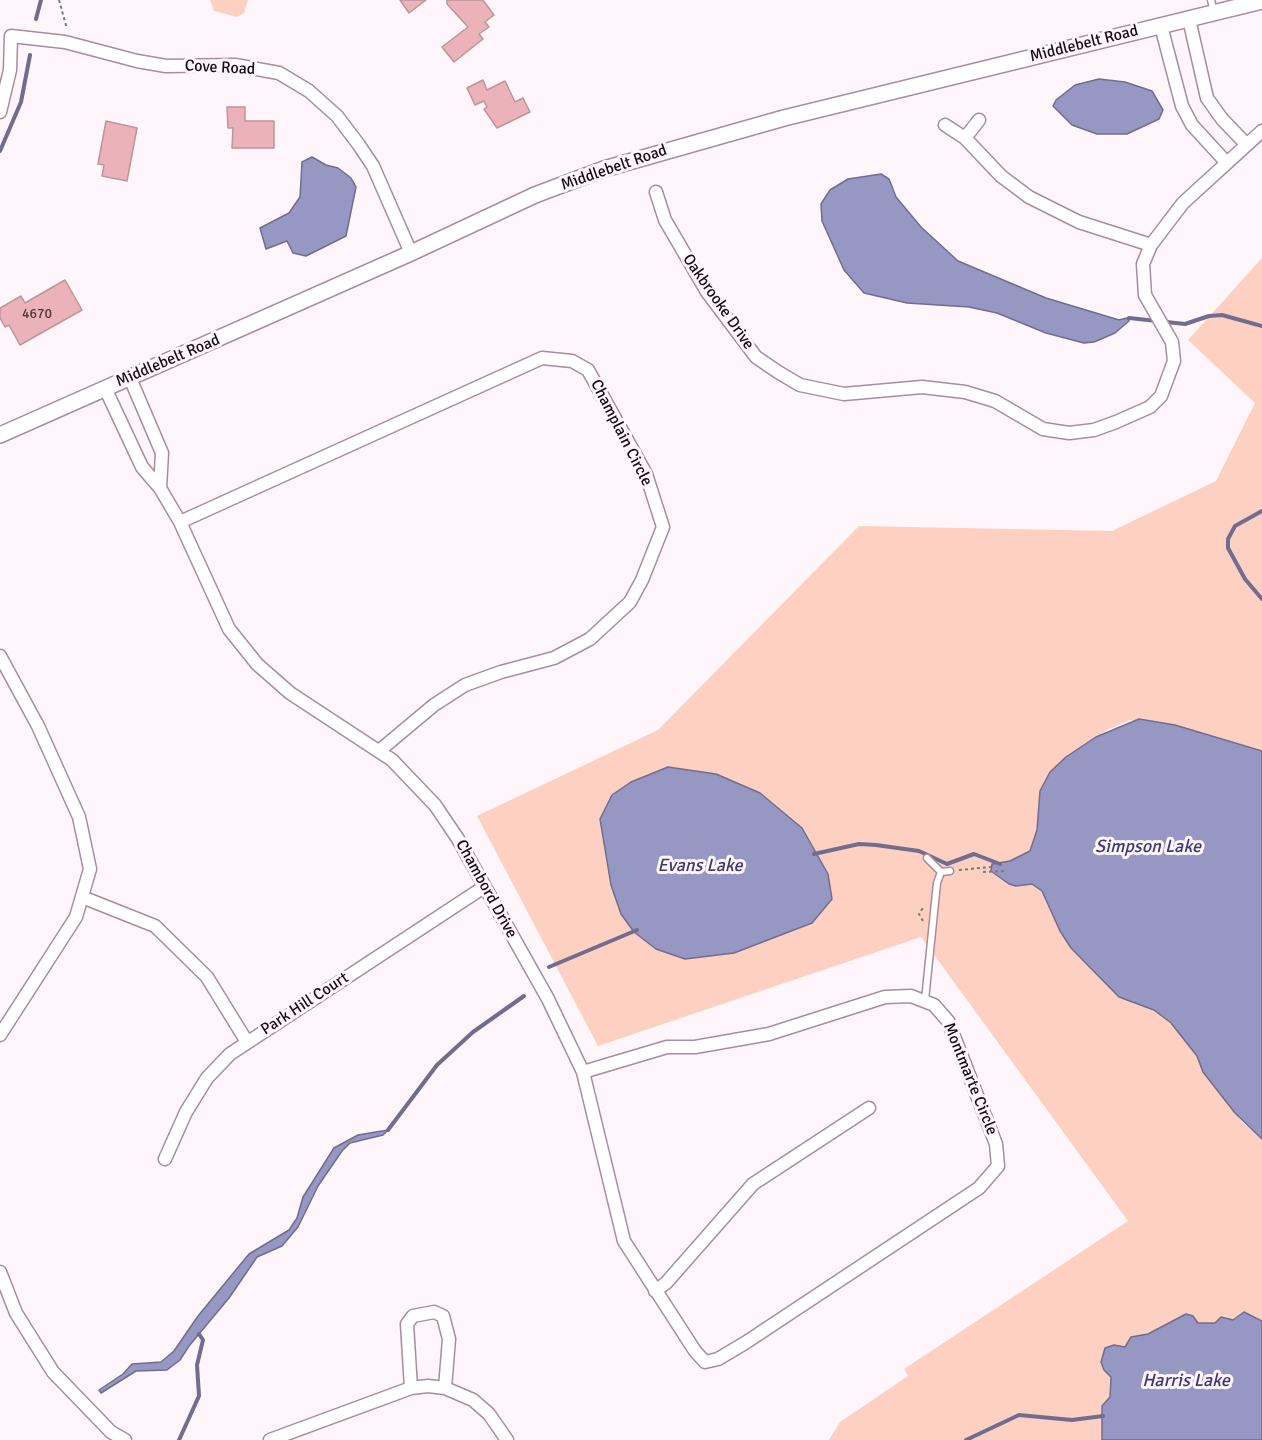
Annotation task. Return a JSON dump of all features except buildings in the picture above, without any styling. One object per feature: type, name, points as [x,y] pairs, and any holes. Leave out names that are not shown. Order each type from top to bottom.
[{"type":"street","name":"Middlebelt Road","points":[[0,435],[411,253],[535,195],[630,160],[783,118],[1190,19],[1212,6],[1262,1]]},
{"type":"street","points":[[1190,19],[1207,98],[1221,119],[1246,144]]},
{"type":"street","points":[[1161,26],[1182,106],[1192,125],[1226,162]]},
{"type":"street","name":"Cove Road","points":[[0,112],[10,70],[6,35],[65,42],[137,61],[166,66],[235,65],[279,73],[309,91],[337,116],[373,166],[411,253]]},
{"type":"street","points":[[965,138],[979,120]]},
{"type":"street","points":[[945,125],[965,138],[1001,176],[1029,197],[1079,222],[1151,245]]},
{"type":"street","name":"Oakbrooke Drive","points":[[656,192],[674,237],[707,291],[756,357],[800,385],[844,394],[922,387],[965,392],[994,401],[1043,429],[1069,433],[1094,430],[1150,407],[1161,396],[1174,361],[1172,342],[1144,295],[1143,264],[1151,245],[1183,203],[1262,131]]},
{"type":"street","name":"Champlain Circle","points":[[180,522],[542,358],[572,361],[588,370],[646,474],[663,527],[630,602],[616,618],[590,639],[554,658],[501,672],[465,686],[434,705],[380,751]]},
{"type":"street","points":[[130,378],[162,453],[160,488]]},
{"type":"street","name":"Chambord Drive","points":[[105,388],[142,467],[160,488],[180,522],[229,629],[257,664],[290,693],[392,760],[435,805],[458,839],[548,999],[583,1072],[624,1241],[695,1351],[705,1362]]},
{"type":"street","points":[[0,656],[38,726],[79,817],[90,869],[76,917],[0,1035]]},
{"type":"street","name":"Park Hill Court","points":[[165,1159],[186,1112],[207,1078],[230,1054],[484,887]]},
{"type":"street","points":[[82,897],[154,926],[207,977],[247,1042]]},
{"type":"street","points":[[583,1072],[667,1047],[695,1047],[769,1034],[885,998],[911,996],[926,1000]]},
{"type":"street","name":"Montmarte Circle","points":[[705,1362],[718,1359],[745,1343],[979,1188],[998,1166],[996,1144],[948,1021],[934,1005],[926,1000]]},
{"type":"street","points":[[655,1291],[666,1283],[753,1184],[868,1108]]},
{"type":"street","points":[[0,1272],[26,1332],[52,1372],[111,1432],[125,1440]]},
{"type":"street","points":[[411,1388],[407,1324],[413,1316],[434,1312],[442,1316],[449,1339],[445,1388]]},
{"type":"street","points":[[270,1440],[411,1388],[445,1388],[473,1400],[489,1414],[507,1440]]},
{"type":"lane","points":[[927,858],[941,872]]},
{"type":"lane","points":[[941,872],[950,871]]},
{"type":"lane","points":[[926,1000],[937,883],[941,872]]},
{"type":"path","points":[[59,0],[68,32],[65,42]]},
{"type":"path","points":[[950,871],[991,867]]},
{"type":"path","points":[[983,872],[1004,871]]},
{"type":"shaded area","points":[[210,0],[248,0],[244,13],[237,17],[214,11]]},
{"type":"shaded area","points":[[1262,258],[1262,751],[1175,725],[1131,720],[1109,729],[1066,757],[1050,772],[1040,791],[1037,830],[1030,851],[1019,858],[1000,864],[1004,880],[1009,884],[1032,884],[1042,891],[1060,931],[1071,948],[1119,997],[1154,1010],[1179,1031],[1197,1056],[1203,1072],[1242,1122],[1262,1139],[1262,1440],[829,1440],[840,1422],[908,1376],[904,1369],[1128,1221],[921,937],[598,1046],[477,816],[658,730],[859,526],[1112,531],[1216,481],[1255,403],[1188,340]],"holes":[[[600,819],[685,958],[656,949],[634,932],[611,885]]]},
{"type":"water","points":[[1099,79],[1125,82],[1152,91],[1163,110],[1159,119],[1127,134],[1097,134],[1072,125],[1053,106],[1056,100],[1075,85]]},
{"type":"water","points":[[312,157],[326,165],[338,168],[351,178],[356,187],[346,236],[306,256],[293,253],[287,241],[266,249],[260,228],[289,213],[300,197],[302,162]]},
{"type":"water","points":[[881,174],[889,179],[896,197],[921,227],[958,261],[1046,298],[1119,320],[1127,318],[1129,321],[1115,333],[1094,342],[1084,343],[1046,333],[997,313],[969,307],[907,303],[864,293],[844,270],[822,221],[821,204],[830,190],[848,179]]},
{"type":"water","name":"Simpson Lake","points":[[1139,719],[1175,725],[1262,751],[1262,1139],[1235,1113],[1203,1072],[1197,1056],[1171,1023],[1154,1010],[1119,997],[1071,948],[1060,931],[1042,891],[1032,884],[1016,886],[1009,884],[991,871],[992,864],[1010,861],[1030,851],[1037,830],[1040,791],[1050,772],[1066,757],[1096,737]]},
{"type":"water","name":"Evans Lake","points":[[668,767],[716,774],[760,793],[802,828],[828,874],[832,899],[812,923],[734,953],[685,959],[656,949],[634,932],[621,914],[611,885],[600,819],[612,795],[631,782]]},
{"type":"water","points":[[388,1130],[383,1135],[350,1143],[342,1151],[318,1186],[298,1227],[282,1246],[257,1257],[229,1298],[180,1360],[167,1370],[136,1371],[101,1393],[99,1390],[123,1374],[132,1364],[161,1362],[174,1351],[198,1316],[249,1254],[289,1230],[297,1218],[303,1197],[334,1148],[358,1135]]},
{"type":"water","name":"Harris Lake","points":[[1244,1312],[1262,1321],[1262,1440],[1102,1440],[1102,1406],[1110,1397],[1111,1377],[1104,1370],[1101,1362],[1105,1348],[1114,1345],[1125,1347],[1131,1337],[1148,1334],[1186,1314],[1193,1316],[1198,1323],[1215,1323],[1221,1317],[1233,1320]]},
{"type":"waterway","points":[[36,19],[41,0]]},
{"type":"waterway","points":[[0,151],[21,102],[30,55]]},
{"type":"waterway","points":[[1129,318],[1185,324],[1209,316],[1222,315],[1262,326]]},
{"type":"waterway","points":[[1262,511],[1235,526],[1228,539],[1228,548],[1245,579],[1262,599]]},
{"type":"waterway","points":[[814,854],[859,844],[919,851],[947,864],[974,854],[1000,864]]},
{"type":"waterway","points":[[549,967],[637,930]]},
{"type":"waterway","points":[[388,1130],[437,1065],[473,1032],[524,996]]},
{"type":"waterway","points":[[179,1440],[199,1396],[197,1365],[203,1340],[199,1334]]},
{"type":"waterway","points":[[966,1440],[1019,1415],[1072,1420],[1103,1416]]}]
